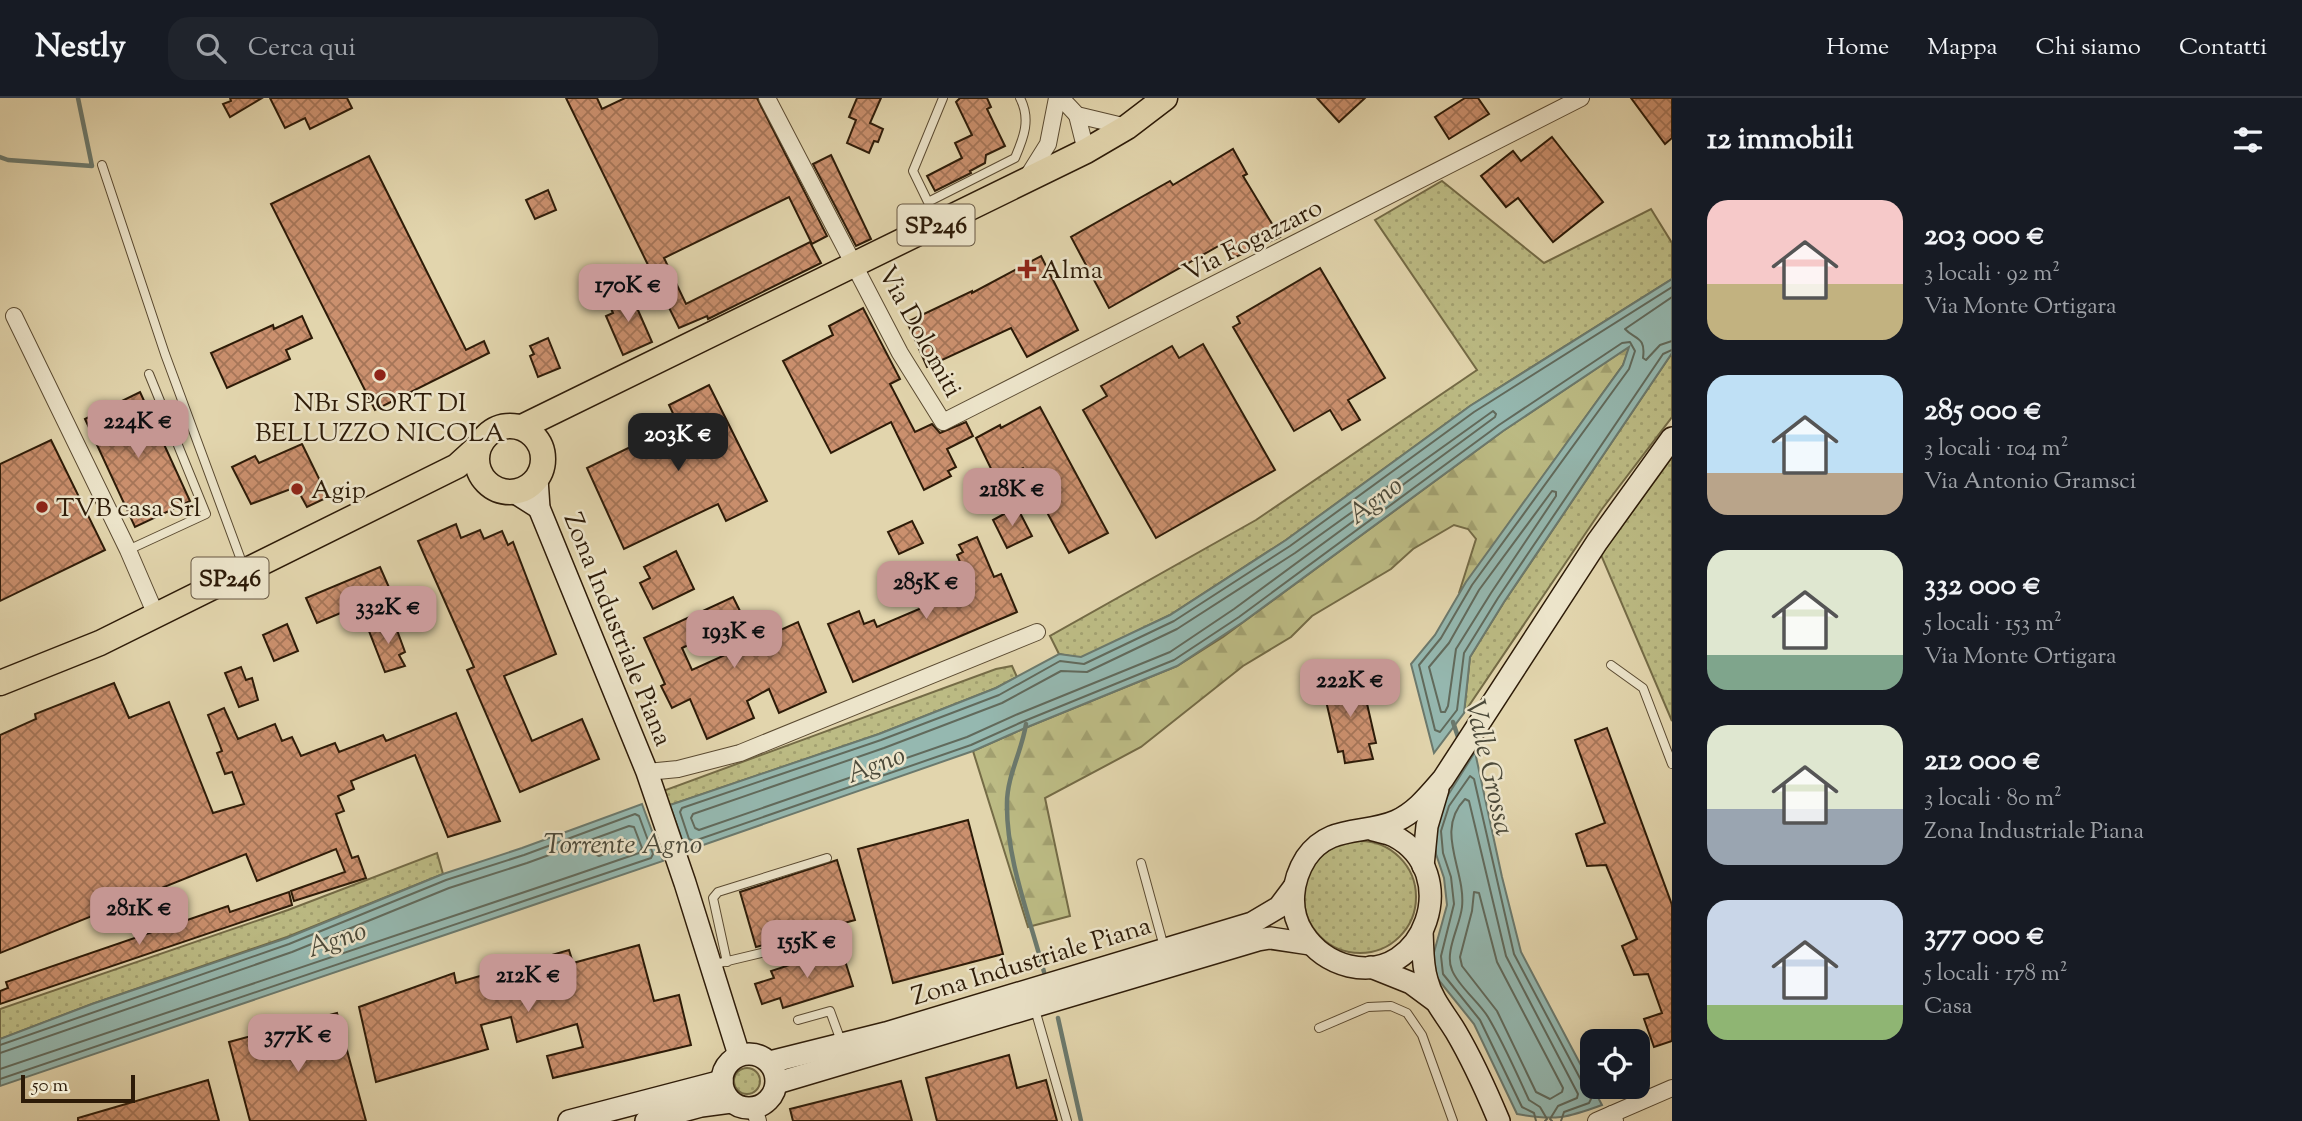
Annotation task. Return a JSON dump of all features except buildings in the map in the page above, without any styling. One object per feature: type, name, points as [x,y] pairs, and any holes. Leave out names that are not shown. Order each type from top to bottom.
[{"type":"main road","name":"SP246","points":[[531,435],[556,411],[1080,154],[1126,127],[1164,98]]},
{"type":"main road","points":[[513,425],[531,435],[544,461],[537,479],[523,490],[514,492],[496,489],[482,478],[457,466],[496,428],[513,425]]},
{"type":"main road","points":[[1373,830],[1409,814],[1443,779],[1597,542],[1672,438]]},
{"type":"main road","points":[[479,446],[477,463],[482,478]]},
{"type":"main road","name":"SP246","points":[[0,683],[100,643],[457,466]]},
{"type":"main road","name":"Zona Industriale Piana","points":[[537,479],[539,508],[650,781],[685,883],[719,963]]},
{"type":"main road","points":[[514,492],[539,508]]},
{"type":"main road","points":[[1423,866],[1427,826],[1443,779]]},
{"type":"main road","name":"Zona Industriale Piana","points":[[1355,829],[1373,830],[1393,836],[1410,849],[1423,866],[1429,882],[1429,916],[1413,945],[1386,963],[1371,967],[1354,967],[1338,963],[1322,955],[1310,944],[1299,927],[1293,907],[1294,887],[1299,870],[1309,854],[1338,833],[1355,829]]},
{"type":"main road","name":"Zona Industriale Piana","points":[[738,1055],[754,1054],[770,1062],[842,1044],[1165,950],[1265,917],[1279,907],[1294,887]]},
{"type":"main road","points":[[1422,932],[1422,955],[1427,981],[1436,1002],[1478,1072],[1499,1121]]},
{"type":"main road","name":"Zona Industriale Piana","points":[[777,1083],[1258,940],[1270,938],[1310,944]]},
{"type":"main road","points":[[719,963],[738,1055],[726,1067],[722,1081],[731,1102]]},
{"type":"main road","points":[[1371,967],[1411,983],[1436,1002]]},
{"type":"main road","points":[[646,1121],[701,1106],[731,1102],[756,1115],[769,1100],[777,1083],[770,1062]]},
{"type":"main road","points":[[569,1121],[722,1081]]},
{"type":"street","name":"Via Dolomiti","points":[[767,98],[900,353],[943,422]]},
{"type":"street","points":[[1021,183],[1033,170],[1048,144],[1059,98],[1077,115],[1126,127]]},
{"type":"street","name":"Via Fogazzaro","points":[[943,422],[1581,98]]},
{"type":"street","points":[[1077,115],[1080,154]]},
{"type":"street","points":[[1050,133],[1080,154]]},
{"type":"street","points":[[14,316],[128,550],[156,615]]},
{"type":"street","points":[[650,781],[678,769],[740,753],[1037,632]]},
{"type":"street","points":[[1596,1121],[1613,1118],[1672,1087]]},
{"type":"lane","points":[[943,98],[913,171],[928,202],[1015,158],[1022,141],[1027,111],[1020,98]]},
{"type":"lane","points":[[102,164],[165,354],[244,571]]},
{"type":"lane","points":[[128,550],[206,514],[149,374]]},
{"type":"lane","points":[[1611,665],[1643,688],[1672,764]]},
{"type":"lane","points":[[827,858],[718,892],[713,898],[719,963],[846,933]]},
{"type":"lane","points":[[1140,863],[1165,950]]},
{"type":"lane","points":[[1034,1006],[1067,1121]]},
{"type":"lane","points":[[1319,1028],[1368,1007],[1391,1006],[1407,1013],[1422,1035],[1453,1121]]},
{"type":"lane","points":[[798,1020],[830,1011],[842,1044]]},
{"type":"green space","points":[[1442,181],[1544,263],[1651,209],[1672,243],[1672,279],[1470,406],[1286,540],[1170,615],[1081,658],[1059,654],[1050,636],[1256,520],[1477,370],[1375,220]]},
{"type":"green space","points":[[1630,346],[1623,365],[1459,593],[1476,539],[1468,529],[1454,525],[1413,549],[1391,569],[1312,616],[1291,637],[1243,666],[1141,747],[1045,798],[1070,916],[1028,927],[973,751],[1177,666],[1223,637],[1503,431]]},
{"type":"green space","points":[[1672,353],[1672,417],[1602,509],[1464,713],[1470,657],[1504,602]]},
{"type":"green space","points":[[1672,457],[1672,721],[1601,555]]},
{"type":"green space","points":[[1012,666],[1017,677],[996,688],[879,734],[670,805],[663,791],[996,669]]},
{"type":"green space","points":[[1360,841],[1381,845],[1400,857],[1412,876],[1416,897],[1412,918],[1400,937],[1381,949],[1360,953],[1339,949],[1320,937],[1308,918],[1304,897],[1308,876],[1320,857],[1339,845]]},
{"type":"green space","points":[[437,853],[443,874],[287,937],[92,1004],[0,1039],[0,1009],[288,910]]},
{"type":"green space","points":[[747,1068],[756,1072],[760,1081],[756,1090],[747,1094],[738,1090],[734,1081],[738,1072]]},
{"type":"water","name":"Torrente Agno","points":[[1672,279],[1672,353],[1504,602],[1470,657],[1464,713],[1434,753],[1411,664],[1435,635],[1466,582],[1623,365],[1629,347],[1503,431],[1243,622],[1177,666],[973,751],[686,851],[670,805],[879,734],[996,688],[1059,654],[1081,657],[1170,615],[1286,540],[1470,406]]},
{"type":"water","points":[[1475,752],[1521,952],[1580,1063],[1580,1099],[1599,1099],[1602,1105],[1561,1117],[1517,1114],[1474,1024],[1437,978],[1433,956],[1447,905],[1444,878],[1436,854],[1434,830],[1443,803]]},
{"type":"water","name":"Torrente Agno","points":[[642,804],[663,861],[0,1086],[0,1039],[92,1004],[287,938],[443,874]]},
{"type":"waterway","points":[[0,157],[8,160],[92,166],[78,98]]},
{"type":"waterway","name":"Valle Grossa","points":[[1453,722],[1459,740]]},
{"type":"waterway","points":[[1026,724],[1009,783],[1008,824],[1020,888],[1044,972]]},
{"type":"waterway","points":[[1058,1018],[1081,1121]]},
{"type":"place","name":"Alma","points":[[1027,269]]},
{"type":"place","name":"NB1 SPORT DI BELLUZZO NICOLA","points":[[380,375]]},
{"type":"place","name":"Agip","points":[[297,489]]},
{"type":"place","name":"TVB casa Srl","points":[[42,507]]},
{"type":"water label","name":"Agno","points":[[1374,499]]},
{"type":"water label","name":"Agno","points":[[875,763]]},
{"type":"water label","name":"Agno","points":[[336,938]]}]
